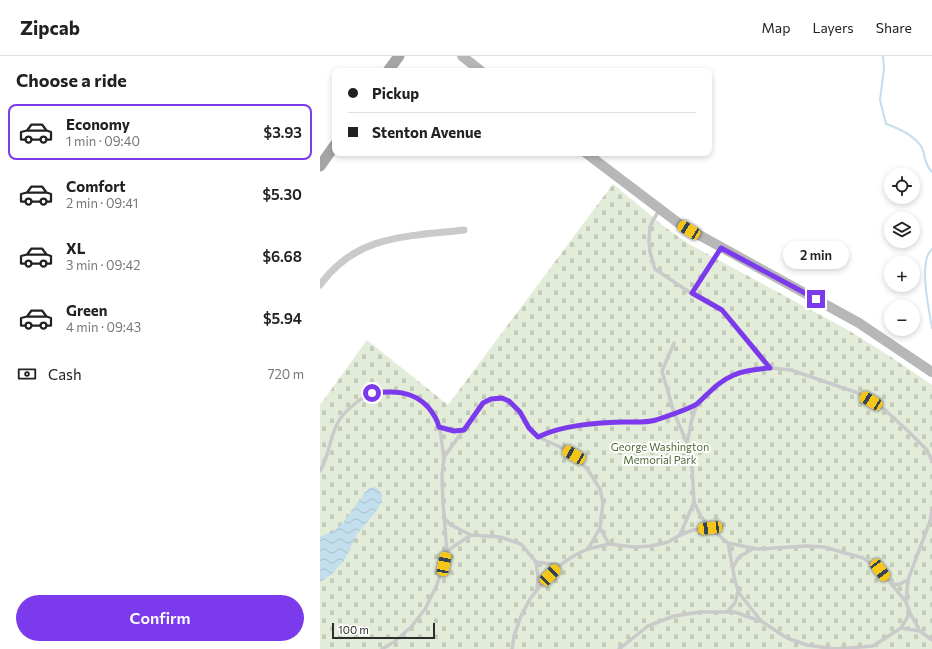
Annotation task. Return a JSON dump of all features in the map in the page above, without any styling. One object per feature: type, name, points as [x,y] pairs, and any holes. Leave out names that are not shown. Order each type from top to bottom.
[{"type":"main road","points":[[390,68],[399,56]]},
{"type":"main road","points":[[462,56],[477,68]]},
{"type":"main road","points":[[320,166],[332,149]]},
{"type":"main road","points":[[590,156],[685,228],[859,323],[932,372]]},
{"type":"street","points":[[320,285],[332,269],[359,250],[369,246],[403,237],[464,230]]},
{"type":"lane","points":[[660,210],[650,227],[650,252],[655,269],[722,310],[770,368]]},
{"type":"lane","points":[[692,293],[721,248]]},
{"type":"lane","points":[[674,343],[662,371],[674,412],[688,444],[692,467],[694,502],[710,528],[728,543],[754,548],[807,546],[824,547],[863,558],[880,570],[906,602],[910,614],[920,631],[932,640]]},
{"type":"lane","points":[[538,437],[551,431],[590,425],[656,420],[697,404],[716,385],[733,375],[749,370],[770,368],[791,370],[858,393],[884,409],[927,450],[932,461]]},
{"type":"lane","points":[[320,471],[324,465],[330,441],[339,420],[352,405],[372,393],[392,391],[409,394],[427,406],[438,421],[444,458],[442,476],[447,551],[444,564],[436,587],[425,609],[412,626],[394,642],[382,649]]},
{"type":"lane","points":[[444,458],[483,403],[491,399],[502,398],[509,401],[520,412],[529,428],[538,437],[574,455],[588,470],[600,489],[604,502],[600,528],[588,549]]},
{"type":"lane","points":[[688,444],[692,419],[697,404]]},
{"type":"lane","points":[[439,427],[454,431],[464,430]]},
{"type":"lane","points":[[680,535],[694,502]]},
{"type":"lane","points":[[906,602],[908,580],[930,521],[932,511]]},
{"type":"lane","points":[[444,518],[451,525],[471,535],[500,537],[521,544],[536,562],[538,577],[537,590]]},
{"type":"lane","points":[[600,528],[609,544]]},
{"type":"lane","points":[[512,649],[514,636],[521,616],[530,599],[560,565],[588,549],[609,544],[634,547],[651,546],[668,542],[693,530],[710,528]]},
{"type":"lane","points":[[447,551],[471,535]]},
{"type":"lane","points":[[728,543],[732,559],[732,568],[738,590],[761,621]]},
{"type":"lane","points":[[732,568],[739,557],[754,548]]},
{"type":"lane","points":[[536,562],[560,565]]},
{"type":"lane","points":[[892,586],[908,580]]},
{"type":"lane","points":[[727,612],[735,603],[738,590]]},
{"type":"lane","points":[[619,649],[648,626],[674,616],[700,612],[735,612],[761,621],[787,638],[807,645],[835,649],[873,646],[901,628],[910,614]]},
{"type":"lane","points":[[901,628],[920,631]]},
{"type":"green space","name":"George Washington Memorial Park","points":[[613,184],[666,228],[689,244],[848,330],[932,385],[932,649],[320,649],[320,405],[367,340],[448,405]]},
{"type":"water","points":[[375,487],[382,495],[378,509],[357,534],[344,561],[331,575],[320,582],[320,537],[335,530],[343,523],[365,492],[370,488]]},
{"type":"waterway","points":[[883,56],[884,69],[880,100],[886,124],[905,132],[918,142],[923,149],[927,165],[932,172]]},
{"type":"waterway","points":[[932,249],[928,255],[925,275],[932,328]]},
{"type":"route","points":[[372,393],[392,391],[409,394],[422,402],[432,412],[438,421],[439,427],[454,431],[464,430],[483,403],[491,399],[502,398],[509,401],[520,412],[529,428],[538,437],[551,431],[582,426],[656,420],[697,404],[716,385],[733,375],[749,370],[770,368],[722,310],[692,293],[721,248],[816,299]]}]
